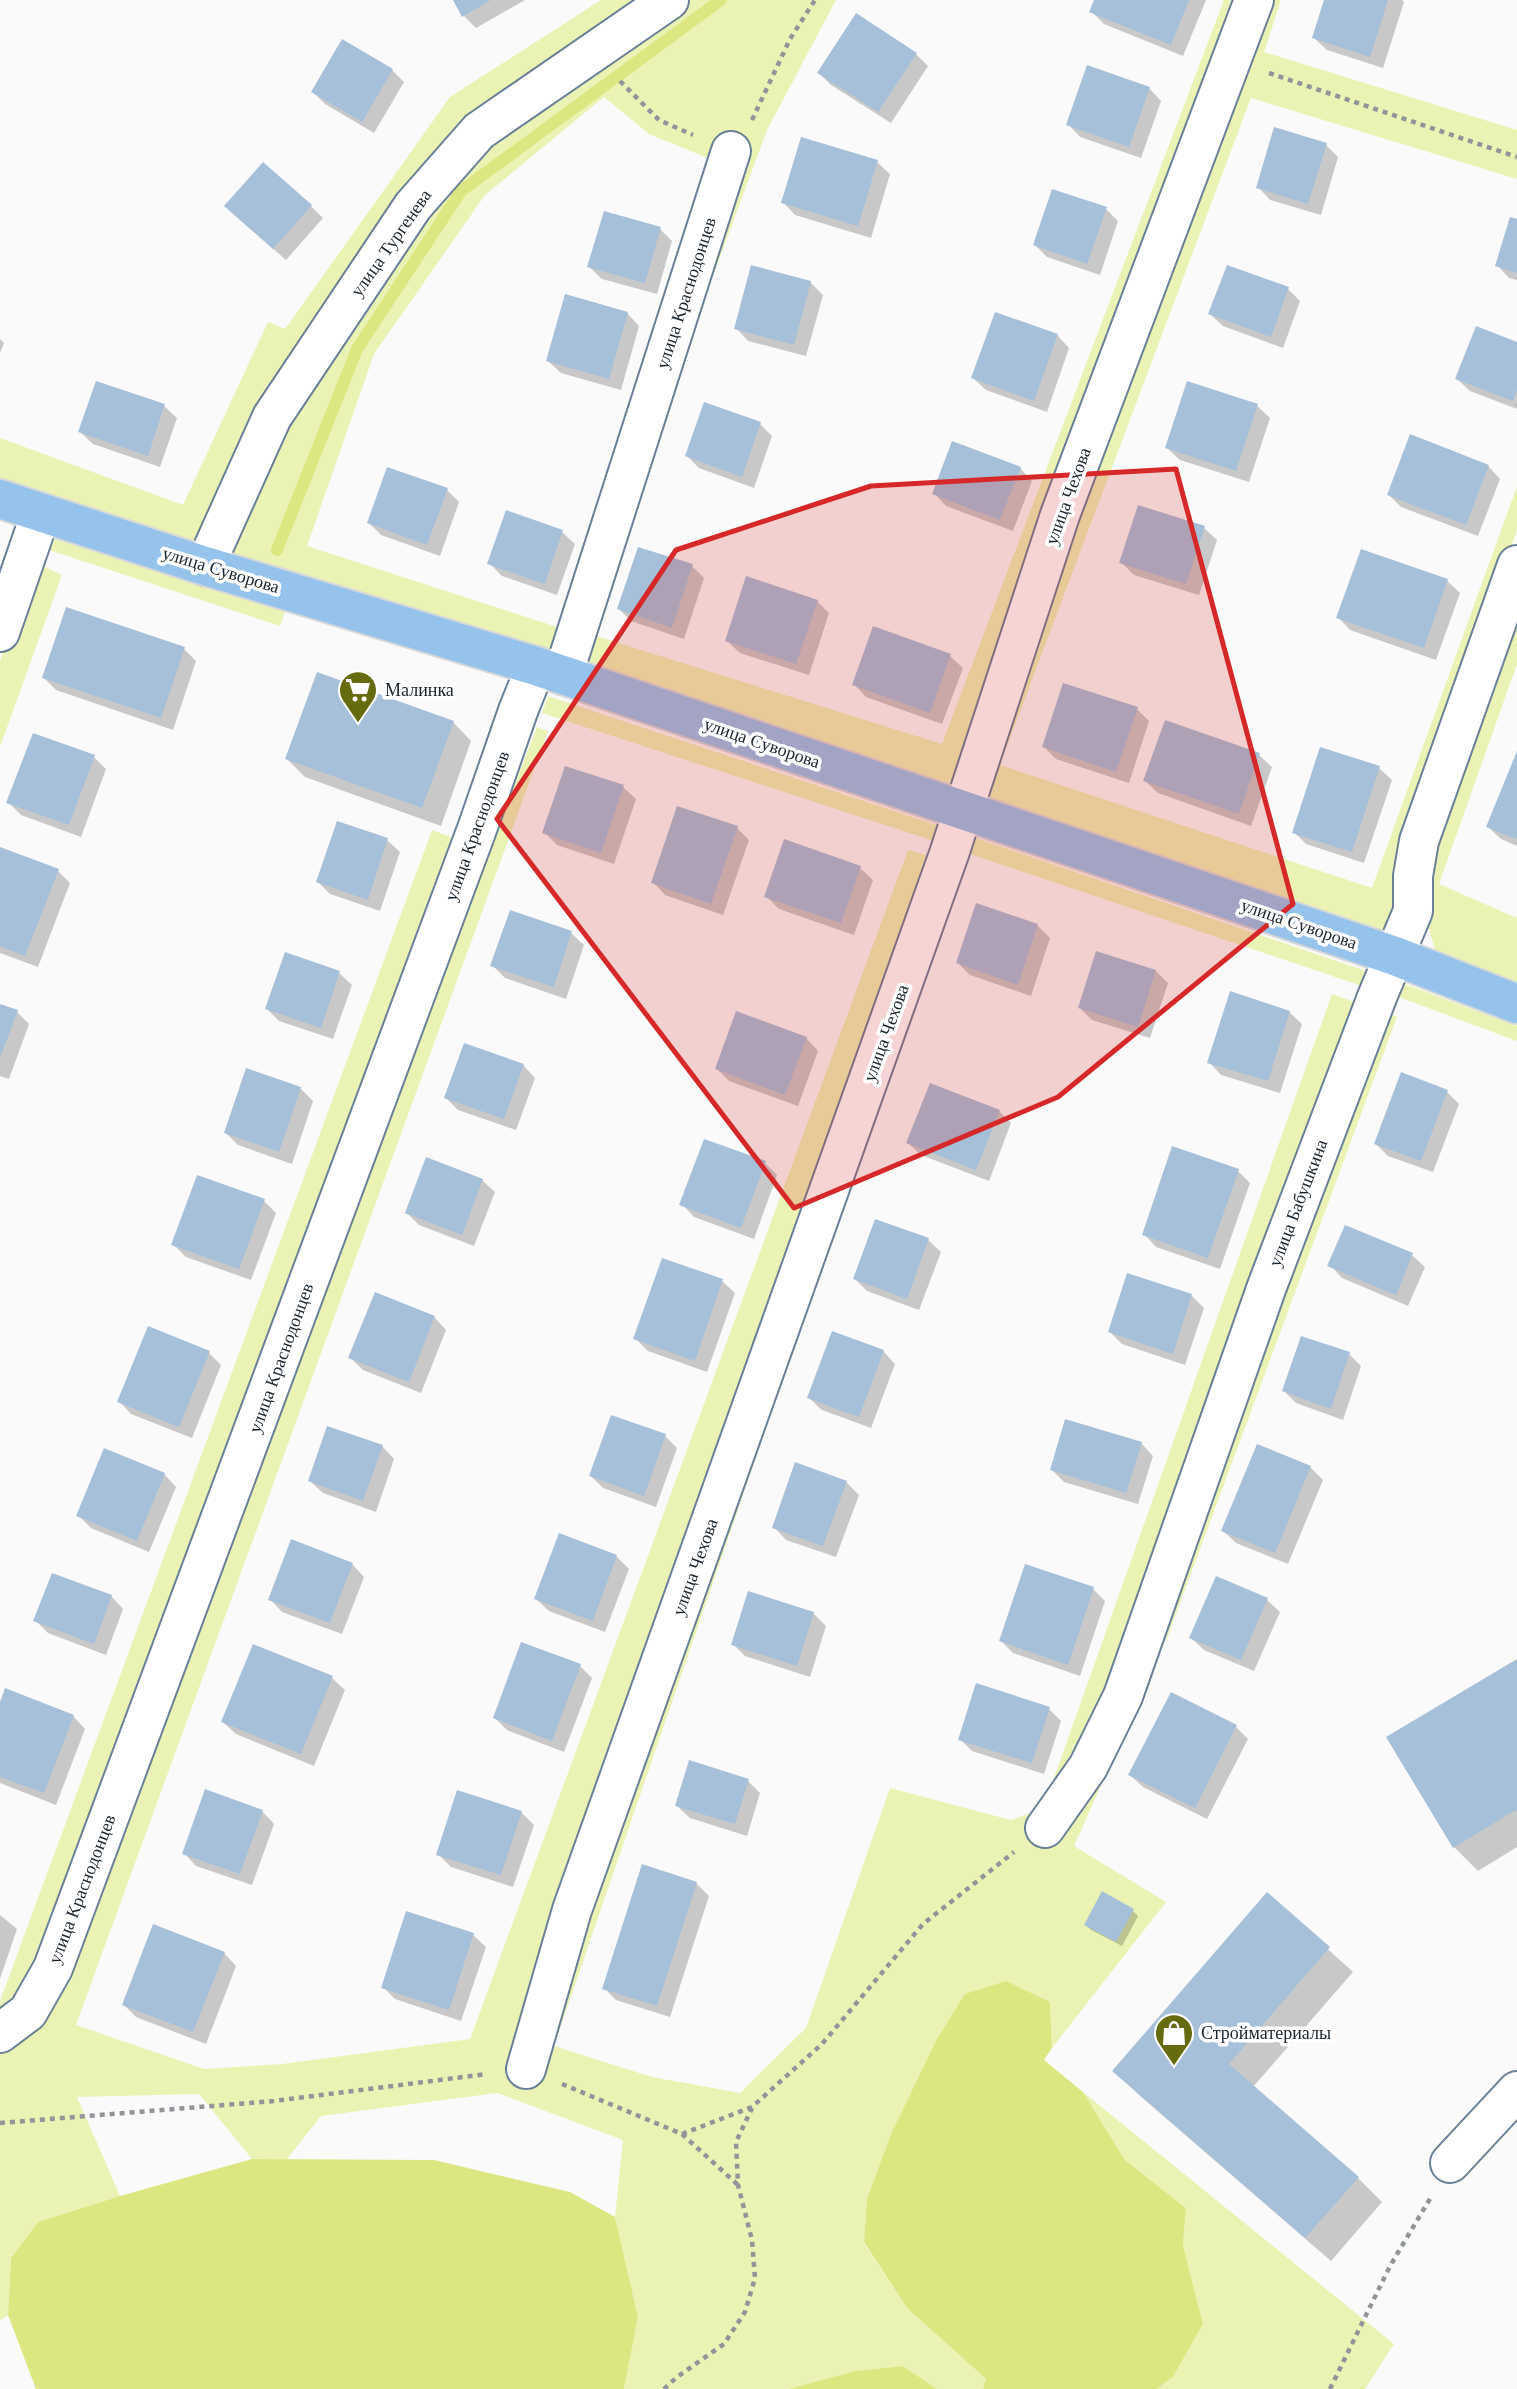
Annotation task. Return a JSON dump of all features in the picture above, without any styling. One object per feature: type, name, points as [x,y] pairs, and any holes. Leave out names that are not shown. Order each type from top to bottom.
[{"type":"main road","name":"улица Суворова","points":[[0,499],[205,566],[550,671],[1395,956],[1517,1004]]},
{"type":"street","name":"улица Тургенева","points":[[205,566],[272,418],[413,206],[479,131],[669,0]]},
{"type":"street","name":"улица Чехова","points":[[526,2069],[572,1910],[964,811],[1060,515],[1254,0]]},
{"type":"street","name":"улица Краснодонцев","points":[[0,2034],[28,2012],[53,1968],[477,830],[518,710],[550,671],[731,151]]},
{"type":"street","points":[[0,632],[41,513]]},
{"type":"street","name":"улица Бабушкина","points":[[1045,1828],[1088,1767],[1123,1696],[1266,1289],[1377,996],[1413,911],[1413,876],[1419,841],[1517,565]]},
{"type":"street","points":[[1450,2163],[1517,2091]]},
{"type":"path","points":[[635,97],[659,120],[731,151],[758,110],[790,40],[815,0]]},
{"type":"path","points":[[1231,60],[1517,158]]},
{"type":"path","points":[[664,2389],[724,2344],[745,2312],[755,2278],[752,2240],[738,2185],[736,2142],[752,2107]]},
{"type":"path","points":[[682,2134],[738,2185]]},
{"type":"path","points":[[1330,2389],[1390,2266],[1450,2163]]},
{"type":"highlighted area","points":[[1176,469],[1293,904],[1058,1097],[794,1208],[497,819],[676,550],[871,486]]},
{"type":"shaded area","points":[[601,0],[836,0],[767,130],[647,455],[590,634],[942,744],[1224,0],[1244,0],[965,773],[946,785],[582,662],[581,641],[739,150],[729,143],[566,638],[549,650],[227,553],[225,536],[278,421],[419,211],[488,135],[476,124],[408,200],[265,416],[209,533],[194,543],[0,482],[0,438],[183,505],[268,322],[285,329],[450,97]],"holes":[[[604,97],[649,134],[715,161],[557,627],[307,546],[374,354],[485,195]]]},
{"type":"shaded area","points":[[1263,0],[1281,0],[1264,52],[1517,130],[1517,179],[1251,98],[1000,765],[1372,888],[1517,486],[1517,530],[1407,838],[1402,910],[1380,933],[989,799],[984,782]]},
{"type":"shaded area","points":[[56,539],[285,612],[280,626],[46,549]]},
{"type":"shaded area","points":[[39,564],[62,575],[0,747],[0,661],[30,575]]},
{"type":"shaded area","points":[[1517,598],[1517,664],[1439,884],[1517,918],[1517,986],[1436,954],[1428,925],[1428,843]]},
{"type":"shaded area","points":[[548,696],[942,827],[937,842],[542,713]]},
{"type":"shaded area","points":[[537,727],[548,731],[76,2025],[204,2069],[282,2064],[470,2039],[908,850],[934,857],[584,1914],[775,1402],[554,2046],[652,2077],[740,2093],[806,2028],[890,1788],[1011,1820],[1043,1809],[1332,994],[1360,1004],[1059,1822],[1386,1013],[1397,1017],[1169,1633],[1074,1846],[1166,1902],[1052,2048],[1050,2002],[867,2199],[864,2243],[907,2308],[986,2379],[983,2389],[937,2389],[903,2366],[855,2371],[788,2389],[624,2389],[638,2317],[615,2217],[623,2140],[497,2093],[321,2116],[287,2159],[252,2159],[199,2094],[77,2097],[120,2196],[38,2222],[11,2258],[8,2315],[0,2321],[0,2049],[489,851]]},
{"type":"shaded area","points":[[432,830],[461,841],[40,1968],[0,2017],[0,2001]]},
{"type":"shaded area","points":[[967,835],[1369,972],[1365,987],[961,851]]},
{"type":"shaded area","points":[[1402,983],[1517,1026],[1517,1041],[1396,996]]},
{"type":"shaded area","points":[[1006,1981],[1050,2002],[1052,2048],[1044,2060],[1083,2092],[1125,2160],[1186,2208],[1183,2245],[1203,2324],[1173,2377],[1156,2389],[983,2389],[986,2379],[907,2308],[864,2242],[867,2199],[892,2132],[937,2039],[965,1994]]},
{"type":"shaded area","points":[[1083,2092],[1394,2344],[1365,2389],[1156,2389],[1173,2377],[1203,2324],[1183,2245],[1186,2208],[1125,2160]]},
{"type":"shaded area","points":[[252,2159],[434,2160],[570,2192],[615,2217],[638,2317],[624,2389],[36,2389],[8,2315],[11,2258],[38,2222]]},
{"type":"shaded area","points":[[903,2366],[937,2389],[788,2389],[855,2371]]},
{"type":"building","points":[[453,0],[491,0],[462,17]]},
{"type":"building","points":[[1094,0],[1189,0],[1171,45],[1089,12]]},
{"type":"building","points":[[1324,0],[1388,0],[1370,57],[1312,38]]},
{"type":"building","points":[[856,13],[917,53],[878,112],[817,73]]},
{"type":"building","points":[[342,39],[393,69],[362,122],[311,92]]},
{"type":"building","points":[[1087,65],[1150,87],[1129,147],[1066,125]]},
{"type":"building","points":[[1274,127],[1327,143],[1308,204],[1256,188]]},
{"type":"building","points":[[801,137],[878,160],[858,226],[781,203]]},
{"type":"building","points":[[263,162],[312,205],[273,249],[224,206]]},
{"type":"building","points":[[1052,189],[1107,207],[1087,264],[1033,245]]},
{"type":"building","points":[[604,211],[661,227],[645,283],[587,267]]},
{"type":"building","points":[[1510,217],[1517,219],[1517,273],[1495,266]]},
{"type":"building","points":[[751,265],[811,281],[794,345],[734,329]]},
{"type":"building","points":[[1227,265],[1289,287],[1271,337],[1208,314]]},
{"type":"building","points":[[565,294],[628,312],[609,379],[546,361]]},
{"type":"building","points":[[995,312],[1058,334],[1034,401],[971,378]]},
{"type":"building","points":[[1476,326],[1517,342],[1517,390],[1513,401],[1455,379]]},
{"type":"building","points":[[96,381],[165,404],[148,456],[78,432]]},
{"type":"building","points":[[1187,381],[1258,404],[1236,471],[1165,448]]},
{"type":"building","points":[[704,402],[761,422],[742,477],[685,456]]},
{"type":"building","points":[[1410,434],[1489,465],[1466,525],[1387,495]]},
{"type":"building","points":[[952,441],[1021,467],[1000,520],[932,494]]},
{"type":"building","points":[[387,467],[448,488],[427,545],[367,523]]},
{"type":"building","points":[[1138,505],[1205,526],[1186,584],[1119,563]]},
{"type":"building","points":[[506,510],[563,530],[545,584],[487,564]]},
{"type":"building","points":[[638,547],[693,564],[672,628],[617,609]]},
{"type":"building","points":[[1361,549],[1448,579],[1424,648],[1336,618]]},
{"type":"building","points":[[746,576],[818,600],[796,664],[725,641]]},
{"type":"building","points":[[66,607],[185,647],[161,718],[42,678]]},
{"type":"building","points":[[873,626],[951,654],[930,713],[852,685]]},
{"type":"building","points":[[317,672],[454,721],[422,808],[285,759]]},
{"type":"building","points":[[1063,683],[1138,707],[1116,772],[1042,747]]},
{"type":"building","points":[[1165,720],[1260,753],[1239,814],[1143,781]]},
{"type":"building","points":[[33,733],[95,755],[69,825],[6,803]]},
{"type":"building","points":[[1320,747],[1380,766],[1352,852],[1292,833]]},
{"type":"building","points":[[1517,751],[1517,839],[1486,827]]},
{"type":"building","points":[[565,766],[624,785],[601,853],[542,833]]},
{"type":"building","points":[[677,806],[738,826],[711,904],[651,883]]},
{"type":"building","points":[[337,821],[388,838],[368,900],[316,882]]},
{"type":"building","points":[[784,839],[861,866],[841,923],[764,897]]},
{"type":"building","points":[[0,847],[59,869],[25,956],[0,946]]},
{"type":"building","points":[[976,903],[1038,924],[1018,985],[956,963]]},
{"type":"building","points":[[510,910],[572,931],[554,987],[490,966]]},
{"type":"building","points":[[1096,951],[1156,970],[1138,1027],[1078,1008]]},
{"type":"building","points":[[285,952],[340,971],[321,1028],[265,1009]]},
{"type":"building","points":[[1230,991],[1290,1011],[1268,1081],[1207,1063]]},
{"type":"building","points":[[0,1004],[18,1010],[0,1058]]},
{"type":"building","points":[[736,1011],[807,1037],[785,1095],[715,1069]]},
{"type":"building","points":[[464,1043],[524,1064],[504,1119],[444,1098]]},
{"type":"building","points":[[246,1068],[301,1087],[279,1152],[224,1133]]},
{"type":"building","points":[[1401,1072],[1448,1090],[1421,1161],[1374,1144]]},
{"type":"building","points":[[930,1083],[1000,1110],[976,1170],[906,1143]]},
{"type":"building","points":[[704,1139],[766,1161],[741,1228],[679,1205]]},
{"type":"building","points":[[1172,1146],[1239,1169],[1208,1258],[1142,1235]]},
{"type":"building","points":[[426,1157],[483,1179],[462,1235],[405,1213]]},
{"type":"building","points":[[197,1175],[265,1199],[239,1269],[171,1245]]},
{"type":"building","points":[[875,1219],[929,1238],[907,1299],[853,1279]]},
{"type":"building","points":[[1345,1225],[1413,1253],[1396,1295],[1327,1266]]},
{"type":"building","points":[[662,1258],[723,1279],[695,1361],[633,1339]]},
{"type":"building","points":[[1127,1273],[1192,1294],[1173,1354],[1108,1332]]},
{"type":"building","points":[[375,1292],[435,1316],[409,1382],[348,1358]]},
{"type":"building","points":[[148,1326],[210,1351],[179,1427],[117,1402]]},
{"type":"building","points":[[832,1331],[884,1350],[859,1417],[807,1398]]},
{"type":"building","points":[[1301,1336],[1350,1352],[1331,1409],[1282,1391]]},
{"type":"building","points":[[611,1415],[666,1434],[644,1496],[589,1476]]},
{"type":"building","points":[[1065,1419],[1142,1442],[1126,1493],[1050,1470]]},
{"type":"building","points":[[327,1426],[383,1445],[363,1501],[308,1481]]},
{"type":"building","points":[[1257,1444],[1311,1466],[1275,1553],[1221,1531]]},
{"type":"building","points":[[104,1448],[165,1473],[137,1541],[76,1516]]},
{"type":"building","points":[[795,1462],[847,1481],[823,1546],[772,1528]]},
{"type":"building","points":[[559,1533],[617,1555],[593,1621],[534,1599]]},
{"type":"building","points":[[291,1539],[353,1563],[330,1623],[268,1600]]},
{"type":"building","points":[[1025,1564],[1094,1587],[1068,1665],[999,1641]]},
{"type":"building","points":[[52,1573],[112,1595],[94,1644],[33,1621]]},
{"type":"building","points":[[1216,1576],[1268,1598],[1241,1660],[1189,1638]]},
{"type":"building","points":[[748,1591],[814,1612],[797,1666],[731,1645]]},
{"type":"building","points":[[521,1642],[581,1664],[552,1741],[493,1718]]},
{"type":"building","points":[[253,1644],[333,1676],[301,1754],[221,1722]]},
{"type":"building","points":[[1517,1659],[1517,1809],[1453,1848],[1386,1737]]},
{"type":"building","points":[[976,1683],[1050,1707],[1032,1763],[958,1740]]},
{"type":"building","points":[[5,1688],[74,1715],[44,1793],[0,1777],[0,1702]]},
{"type":"building","points":[[1171,1692],[1237,1725],[1195,1808],[1128,1775]]},
{"type":"building","points":[[689,1760],[749,1779],[735,1824],[675,1806]]},
{"type":"building","points":[[205,1789],[263,1810],[240,1874],[182,1854]]},
{"type":"building","points":[[457,1790],[522,1811],[501,1875],[436,1855]]},
{"type":"building","points":[[642,1864],[697,1882],[657,2006],[602,1989]]},
{"type":"building","points":[[1102,1891],[1134,1909],[1116,1942],[1084,1925]]},
{"type":"building","name":"Стройматериалы","points":[[1267,1892],[1330,1947],[1229,2064],[1359,2177],[1305,2238],[1112,2071]]},
{"type":"building","points":[[406,1911],[474,1933],[449,2010],[381,1988]]},
{"type":"building","points":[[153,1924],[225,1952],[193,2032],[122,2005]]},
{"type":"waterway","points":[[277,550],[357,349],[461,191],[721,0]]},
{"type":"place","name":"Малинка","points":[[358,724]]},
{"type":"place","name":"Стройматериалы","points":[[1174,2067]]}]
